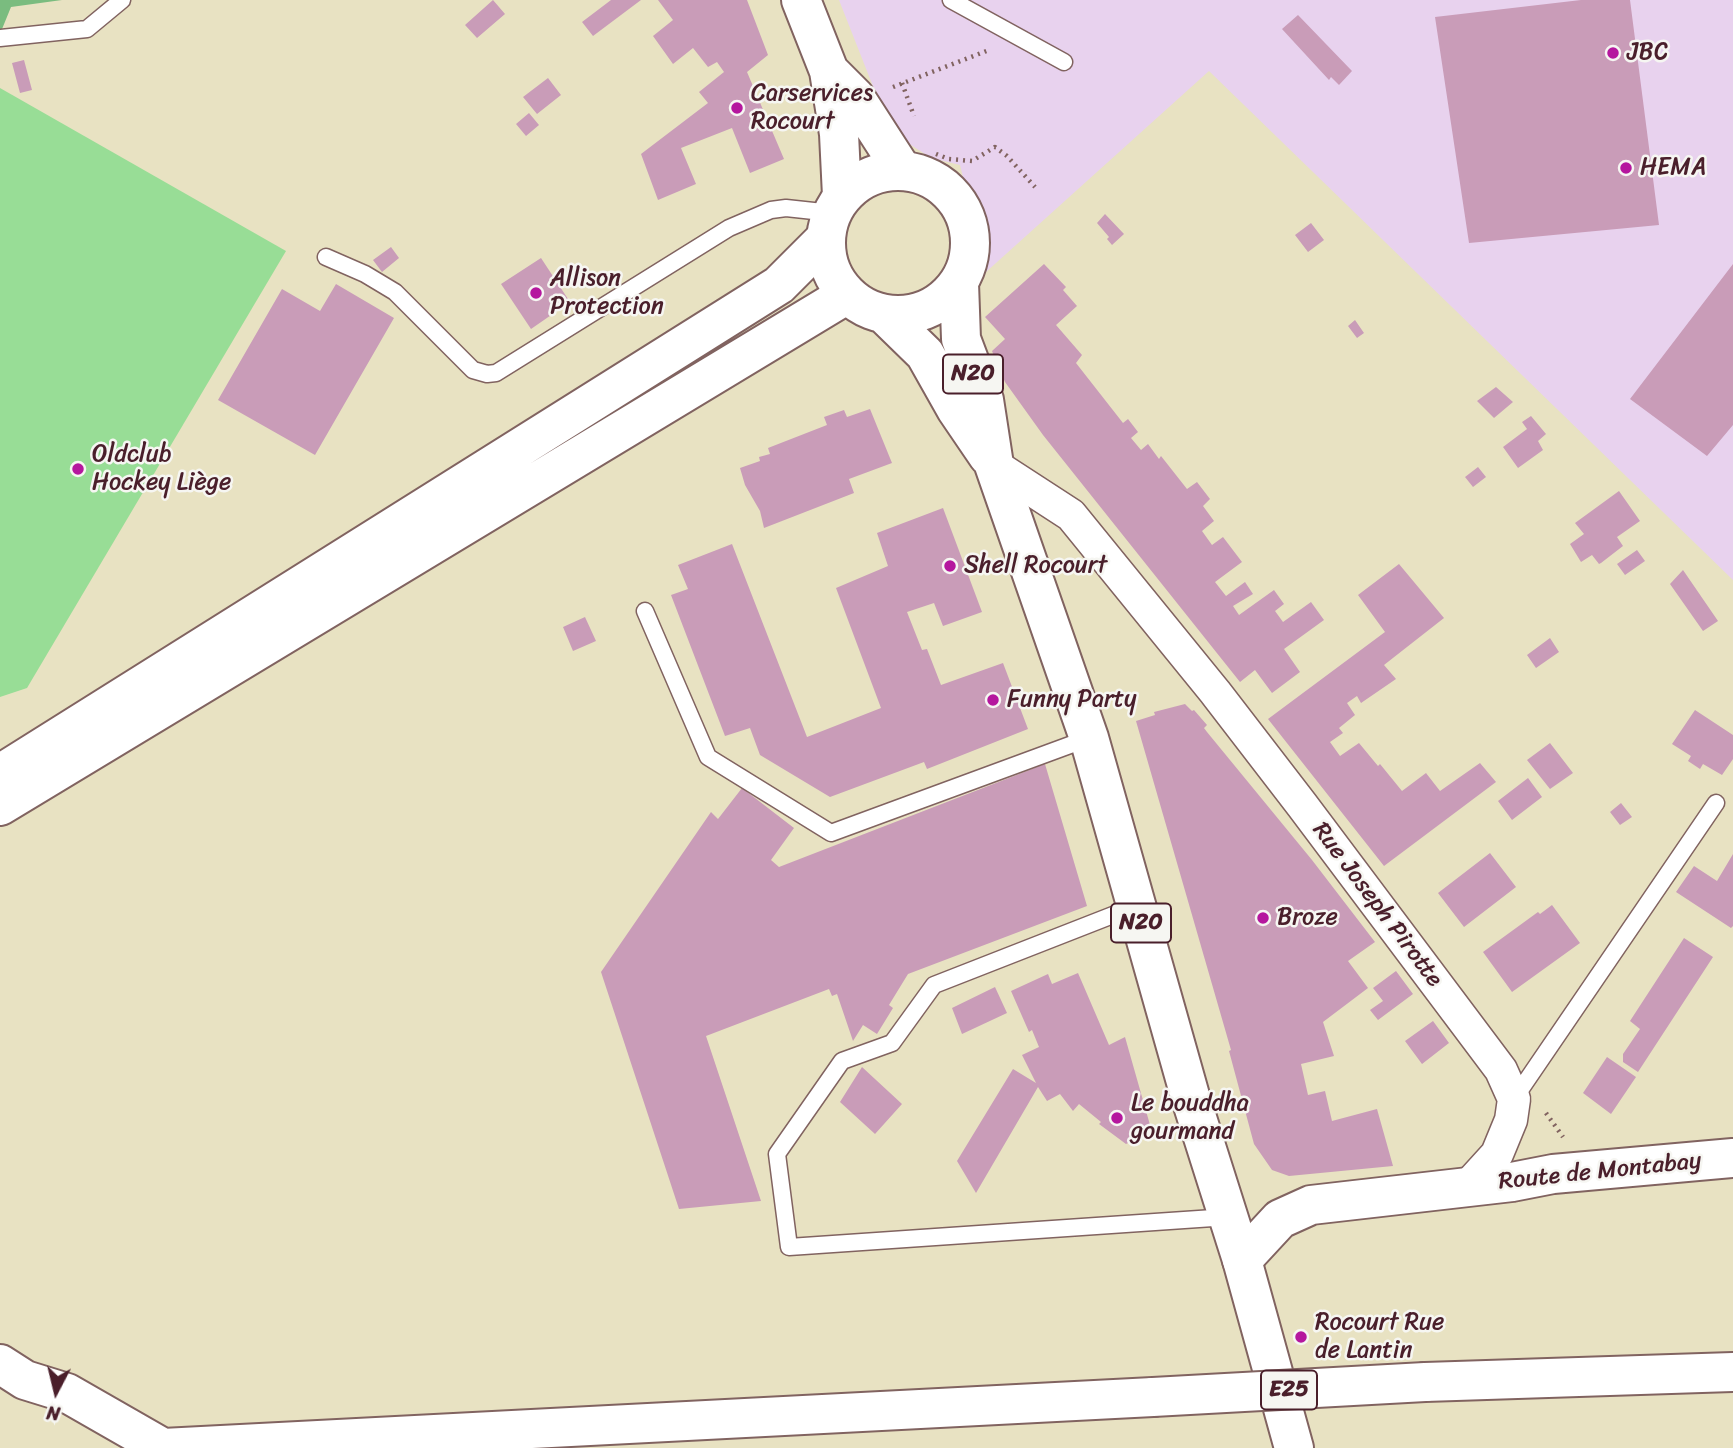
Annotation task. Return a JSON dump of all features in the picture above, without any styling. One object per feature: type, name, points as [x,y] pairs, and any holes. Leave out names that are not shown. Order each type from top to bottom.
[{"type":"main road","points":[[0,806],[846,295],[830,268],[839,134],[829,71],[801,0]]},
{"type":"main road","points":[[0,774],[779,285],[857,183],[914,160],[829,71]]},
{"type":"main road","name":"N20","points":[[846,295],[864,308],[885,315],[907,316],[929,310],[950,296],[964,275],[971,251],[968,219],[951,192],[928,177],[914,160]]},
{"type":"main road","name":"N20","points":[[959,283],[961,338],[984,400],[994,465],[1089,738],[1190,1096],[1242,1260],[1294,1448]]},
{"type":"main road","name":"N20","points":[[885,315],[925,354],[956,409],[994,465]]},
{"type":"main road","name":"Route de Montabay","points":[[1467,1187],[1553,1174],[1733,1158]]},
{"type":"main road","points":[[1242,1260],[1280,1219],[1311,1205],[1467,1187]]},
{"type":"main road","points":[[0,1364],[24,1380],[67,1393],[163,1448]]},
{"type":"main road","name":"E25","points":[[163,1448],[1425,1382],[1733,1372]]},
{"type":"street","name":"Rue Joseph Pirotte","points":[[994,465],[1053,501],[1078,523],[1302,805],[1501,1070],[1514,1099]]},
{"type":"street","points":[[1467,1187],[1497,1154],[1511,1120],[1514,1099]]},
{"type":"lane","points":[[0,38],[87,29],[122,0]]},
{"type":"lane","points":[[951,0],[1064,62]]},
{"type":"lane","points":[[326,257],[365,274],[395,292],[473,370],[496,373],[729,228],[771,210],[786,208],[833,216]]},
{"type":"lane","points":[[645,611],[708,757],[831,833],[1089,738]]},
{"type":"lane","points":[[1514,1099],[1716,803]]},
{"type":"lane","points":[[1136,906],[934,985],[892,1043],[842,1061],[777,1154],[789,1247],[1228,1217]]},
{"type":"path","points":[[882,91],[1000,46]]},
{"type":"path","points":[[914,160],[972,161],[995,147],[1007,156],[1035,187]]},
{"type":"shaded area","points":[[839,0],[1733,0],[1733,580],[1209,71],[986,272],[960,165],[931,158],[891,132]]},
{"type":"green space","points":[[0,0],[62,0],[11,7],[0,34]]},
{"type":"green space","name":"Oldclub Hockey Liège","points":[[0,88],[286,251],[27,688],[0,697]]},
{"type":"building","points":[[493,0],[505,14],[477,38],[465,25]]},
{"type":"building","points":[[611,0],[641,0],[593,36],[582,22]]},
{"type":"building","points":[[658,0],[747,0],[768,55],[747,72],[784,159],[750,173],[732,128],[681,148],[696,184],[658,200],[641,154],[708,103],[699,92],[724,72],[717,62],[708,67],[693,48],[673,64],[653,36],[673,20]]},
{"type":"building","points":[[1581,0],[1630,0],[1659,225],[1469,243],[1435,17]]},
{"type":"building","points":[[1298,15],[1352,71],[1339,85],[1331,77],[1329,80],[1282,29]]},
{"type":"building","points":[[24,60],[32,90],[20,93],[12,63]]},
{"type":"building","points":[[548,78],[561,95],[537,114],[523,97]]},
{"type":"building","points":[[529,113],[539,125],[526,136],[516,124]]},
{"type":"building","points":[[1105,214],[1124,234],[1112,245],[1097,223]]},
{"type":"building","points":[[1311,223],[1324,240],[1308,252],[1295,235]]},
{"type":"building","points":[[391,247],[399,258],[382,272],[373,260]]},
{"type":"building","name":"Allison Protection","points":[[541,258],[570,302],[531,329],[501,284]]},
{"type":"building","points":[[1044,264],[1066,287],[1063,290],[1077,306],[1056,325],[1082,355],[1076,363],[1123,423],[1128,419],[1138,432],[1131,438],[1141,450],[1148,444],[1187,489],[1197,482],[1210,499],[1203,506],[1214,521],[1202,531],[1212,545],[1223,537],[1242,562],[1215,582],[1226,596],[1245,582],[1253,594],[1233,606],[1239,615],[1274,590],[1284,604],[1275,611],[1283,622],[1311,602],[1324,620],[1284,649],[1300,672],[1272,693],[1255,670],[1240,682],[1043,435],[1005,382],[992,351],[1005,339],[985,317]]},
{"type":"building","points":[[1733,264],[1733,425],[1707,456],[1630,399]]},
{"type":"building","points":[[336,284],[394,318],[315,455],[218,400],[282,289],[320,311]]},
{"type":"building","points":[[1355,320],[1364,333],[1357,338],[1348,326]]},
{"type":"building","points":[[1496,387],[1513,402],[1494,418],[1477,401]]},
{"type":"building","points":[[870,409],[892,463],[849,479],[854,493],[764,528],[760,511],[745,485],[740,468],[760,461],[759,457],[770,454],[768,448],[827,425],[824,417],[844,410],[847,417]]},
{"type":"building","points":[[1531,416],[1546,434],[1538,441],[1543,450],[1518,468],[1503,447],[1527,429],[1522,422]]},
{"type":"building","points":[[1478,467],[1486,477],[1473,487],[1465,477]]},
{"type":"building","points":[[1619,491],[1640,521],[1617,537],[1623,546],[1601,563],[1592,555],[1581,562],[1570,544],[1584,534],[1575,523]]},
{"type":"building","points":[[943,508],[982,612],[943,626],[934,603],[907,612],[922,650],[927,649],[941,685],[1003,663],[1028,729],[927,769],[924,762],[830,797],[760,755],[750,728],[725,736],[671,595],[688,589],[678,565],[732,544],[807,737],[881,708],[836,588],[888,566],[877,533]]},
{"type":"building","points":[[1637,550],[1645,561],[1625,575],[1617,564]]},
{"type":"building","points":[[1399,564],[1444,618],[1384,665],[1396,679],[1361,703],[1357,696],[1347,703],[1355,715],[1339,728],[1343,733],[1330,742],[1340,756],[1359,743],[1402,791],[1426,773],[1440,791],[1480,763],[1496,782],[1384,866],[1268,719],[1385,632],[1358,595]]},
{"type":"building","points":[[1683,570],[1718,621],[1703,631],[1670,584]]},
{"type":"building","points":[[585,617],[596,641],[573,651],[563,627]]},
{"type":"building","points":[[1550,638],[1559,652],[1536,668],[1527,655]]},
{"type":"building","points":[[1185,704],[1207,725],[1204,728],[1207,732],[1375,942],[1348,961],[1368,988],[1323,1022],[1334,1056],[1301,1064],[1308,1095],[1325,1091],[1332,1121],[1377,1109],[1393,1166],[1289,1176],[1272,1170],[1254,1144],[1229,1051],[1231,1050],[1136,721],[1155,715],[1154,712]]},
{"type":"building","points":[[1695,710],[1733,735],[1733,759],[1722,775],[1703,764],[1700,769],[1688,761],[1691,756],[1672,744]]},
{"type":"building","points":[[1550,743],[1573,773],[1550,789],[1527,760]]},
{"type":"building","points":[[1045,764],[1087,906],[908,974],[889,1005],[893,1008],[877,1034],[863,1025],[853,1041],[837,994],[832,996],[829,989],[706,1036],[761,1201],[679,1209],[601,972],[711,812],[718,819],[742,788],[794,828],[771,860],[779,867]]},
{"type":"building","points":[[1528,778],[1542,797],[1512,820],[1498,801]]},
{"type":"building","points":[[1621,803],[1632,817],[1620,825],[1610,812]]},
{"type":"building","points":[[1490,853],[1516,887],[1464,927],[1438,893]]},
{"type":"building","points":[[1733,854],[1731,928],[1676,892],[1694,866],[1717,881]]},
{"type":"building","points":[[1552,905],[1580,943],[1512,992],[1483,952]]},
{"type":"building","points":[[1684,938],[1713,957],[1638,1072],[1623,1062],[1623,1054],[1640,1029],[1630,1021]]},
{"type":"building","points":[[1396,971],[1413,994],[1378,1020],[1370,1010],[1383,1001],[1373,988]]},
{"type":"building","points":[[1078,973],[1109,1045],[1125,1037],[1152,1132],[1126,1144],[1099,1124],[1101,1122],[1079,1104],[1073,1111],[1060,1094],[1047,1101],[1038,1087],[976,1193],[957,1161],[1013,1069],[1036,1083],[1022,1055],[1039,1047],[1032,1030],[1029,1032],[1011,991],[1048,974],[1052,984]]},
{"type":"building","points":[[995,987],[1007,1013],[962,1034],[952,1008]]},
{"type":"building","points":[[1433,1021],[1449,1043],[1422,1064],[1405,1041]]},
{"type":"building","points":[[1607,1057],[1636,1077],[1611,1114],[1583,1093]]},
{"type":"building","points":[[862,1067],[902,1104],[875,1134],[840,1102]]},
{"type":"place","name":"JBC","points":[[1613,53]]},
{"type":"place","name":"Carservices Rocourt","points":[[737,108]]},
{"type":"place","name":"HEMA","points":[[1626,168]]},
{"type":"place","name":"Allison Protection","points":[[536,293]]},
{"type":"place","name":"Oldclub Hockey Liège","points":[[78,469]]},
{"type":"place","name":"Shell Rocourt","points":[[950,566]]},
{"type":"place","name":"Funny Party","points":[[993,700]]},
{"type":"place","name":"Broze","points":[[1263,918]]},
{"type":"place","name":"Le bouddha gourmand","points":[[1117,1118]]},
{"type":"place","name":"Rocourt Rue de Lantin","points":[[1301,1337]]}]
